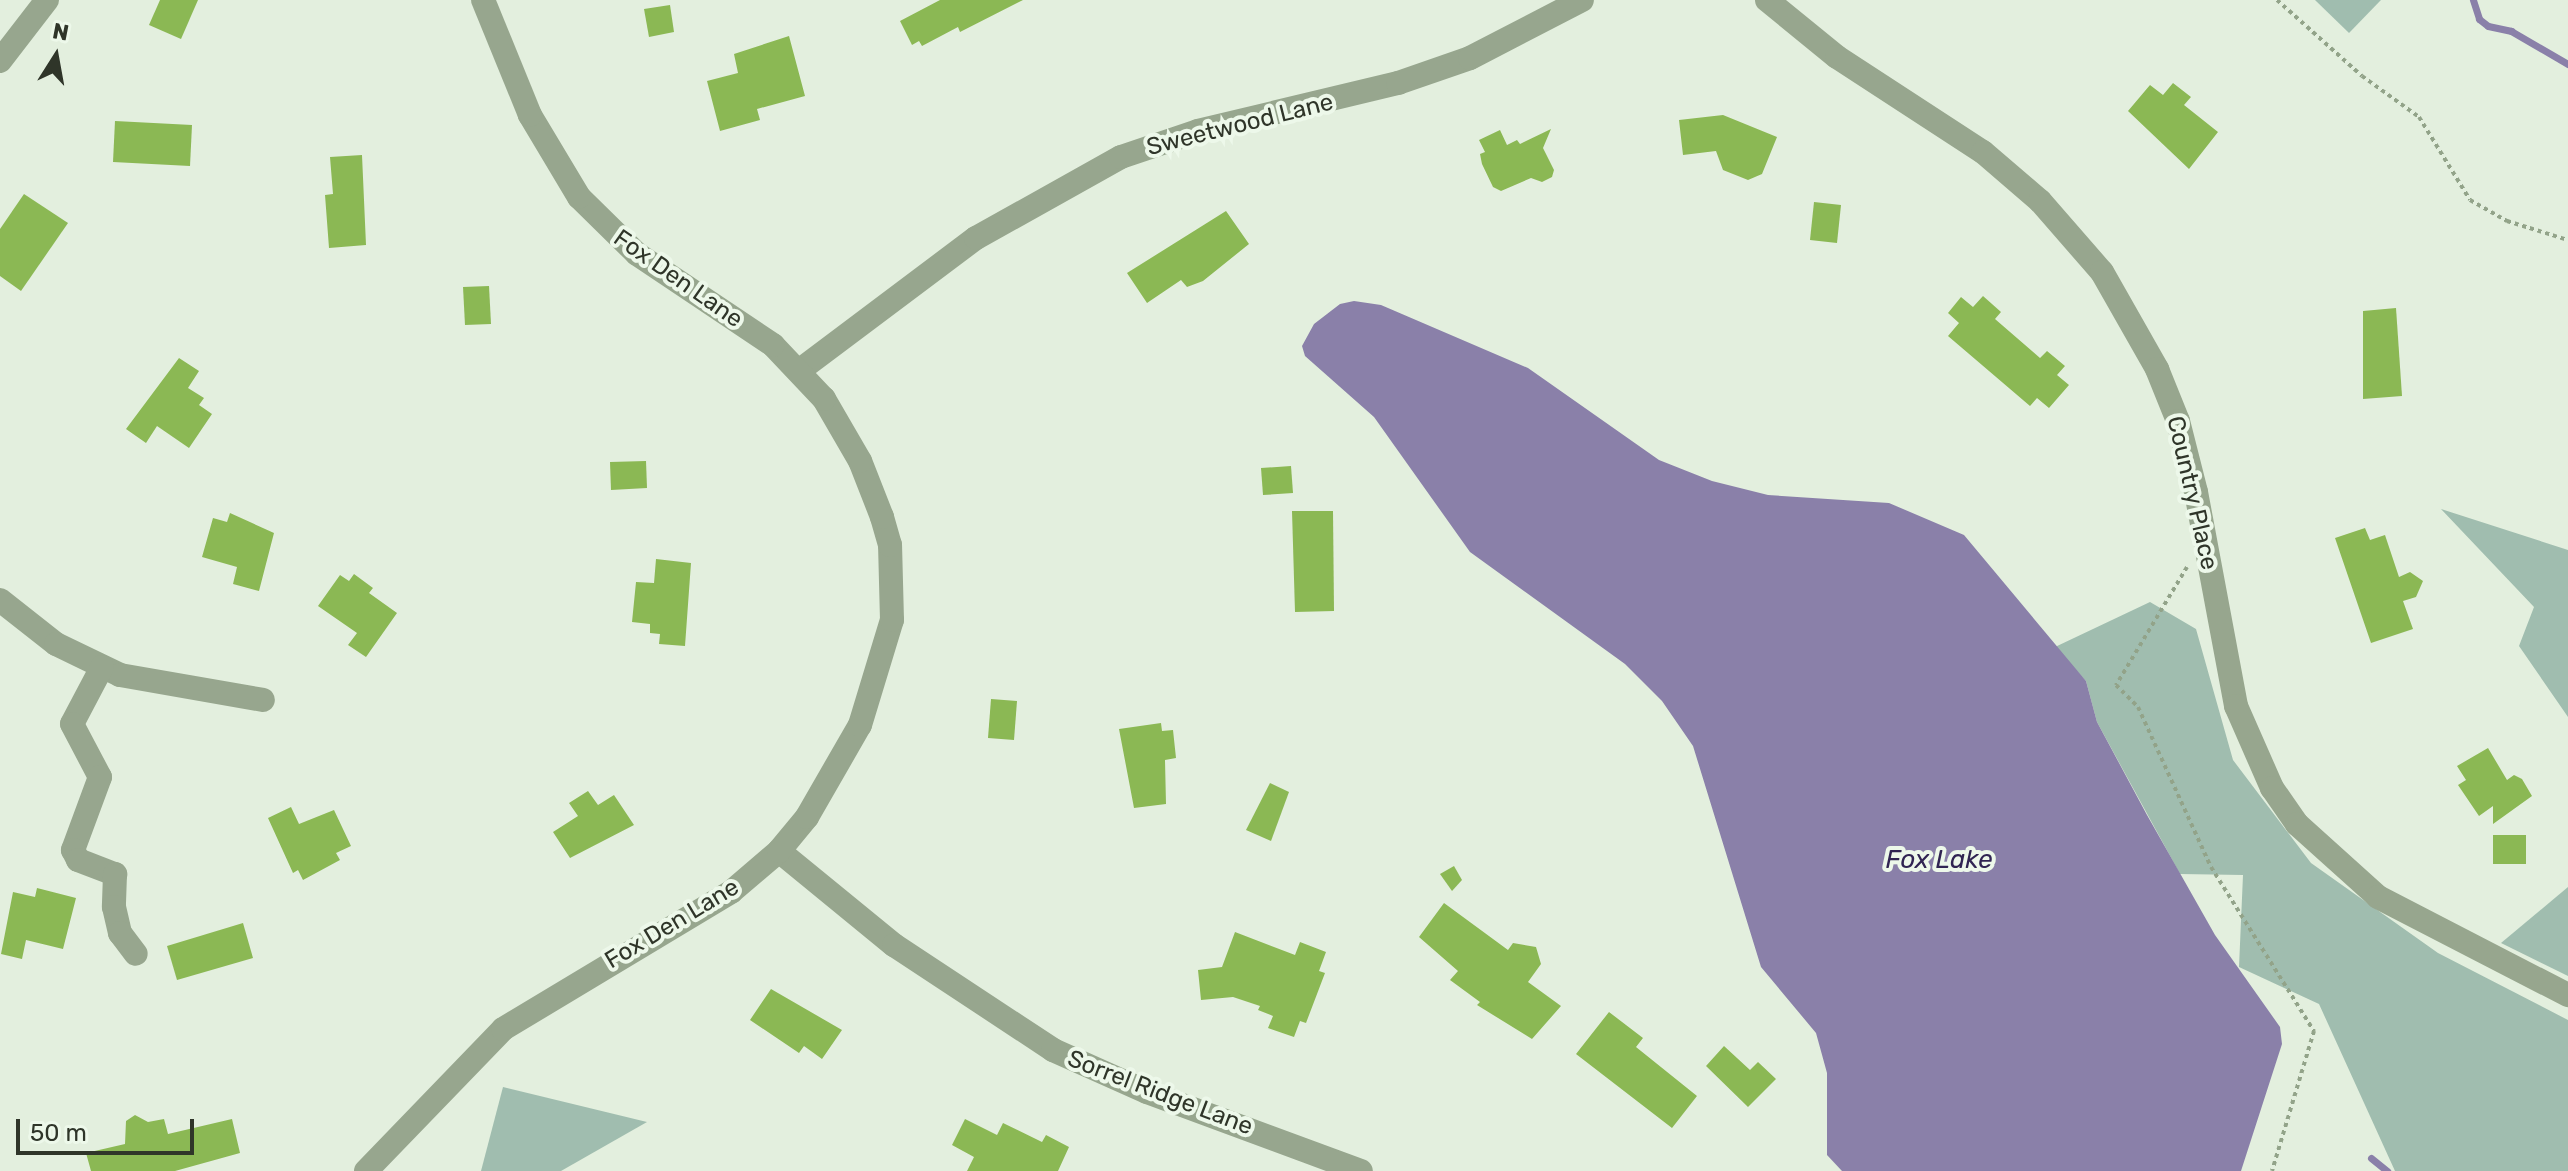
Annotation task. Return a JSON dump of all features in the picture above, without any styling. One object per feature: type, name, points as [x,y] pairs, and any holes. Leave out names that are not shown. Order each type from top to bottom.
[{"type":"street","points":[[0,61],[47,0]]},
{"type":"street","name":"Fox Den Lane","points":[[366,1171],[503,1029],[731,892],[779,851],[807,817],[860,725],[876,681],[894,590],[890,545],[860,461],[800,370],[773,345],[637,254],[579,197],[530,115],[483,0]]},
{"type":"street","name":"Sweetwood Lane","points":[[800,370],[976,238],[1121,157],[1198,131],[1398,83],[1470,58],[1582,0]]},
{"type":"street","name":"Country Place","points":[[1767,0],[1837,57],[1983,152],[2067,228],[2102,272],[2157,369],[2178,421],[2205,538],[2236,706],[2272,788],[2297,824],[2378,897],[2568,995]]},
{"type":"street","points":[[0,600],[56,644],[120,675],[263,700]]},
{"type":"street","points":[[102,667],[72,724],[100,777],[73,850],[78,860],[115,874],[114,907],[120,933],[136,954]]},
{"type":"street","name":"Sorrel Ridge Lane","points":[[779,851],[929,971],[1053,1050],[1147,1092],[1361,1171]]},
{"type":"path","points":[[2277,0],[2362,76],[2419,117],[2470,200],[2507,221],[2568,240]]},
{"type":"path","points":[[2205,538],[2116,685],[2138,707],[2211,867],[2314,1031],[2272,1171]]},
{"type":"green space","points":[[2315,0],[2381,0],[2349,33]]},
{"type":"green space","points":[[2441,509],[2568,550],[2568,717],[2519,646],[2534,607]]},
{"type":"green space","points":[[2150,602],[2196,629],[2233,760],[2311,863],[2438,953],[2568,1020],[2568,1171],[2395,1171],[2319,1004],[2239,967],[2243,875],[2180,874],[2097,722],[2086,681],[2055,647]]},
{"type":"green space","points":[[2568,887],[2568,976],[2501,943]]},
{"type":"green space","points":[[503,1087],[647,1122],[561,1171],[481,1171]]},
{"type":"water","name":"Fox Lake","points":[[1354,301],[1381,305],[1528,368],[1659,460],[1712,481],[1768,495],[1889,503],[1964,535],[2086,681],[2097,722],[2147,815],[2215,935],[2280,1027],[2282,1044],[2241,1171],[1842,1171],[1827,1155],[1827,1073],[1816,1033],[1761,967],[1693,746],[1662,701],[1625,664],[1470,552],[1374,417],[1305,356],[1302,346],[1314,324],[1340,304]]},
{"type":"building","points":[[160,0],[198,0],[181,39],[149,25]]},
{"type":"building","points":[[940,0],[1023,0],[960,32],[958,27],[922,46],[919,41],[912,45],[900,21]]},
{"type":"building","points":[[670,5],[674,32],[649,37],[644,9]]},
{"type":"building","points":[[789,36],[805,96],[757,109],[760,120],[720,131],[707,81],[738,73],[734,54]]},
{"type":"building","points":[[2173,83],[2191,97],[2184,105],[2218,132],[2189,169],[2128,111],[2150,85],[2163,95]]},
{"type":"building","points":[[1723,115],[1777,137],[1762,174],[1748,180],[1723,170],[1716,151],[1683,155],[1679,120]]},
{"type":"building","points":[[115,121],[192,125],[190,166],[113,162]]},
{"type":"building","points":[[1551,129],[1543,148],[1554,170],[1552,177],[1542,182],[1531,178],[1501,191],[1493,187],[1482,164],[1480,154],[1485,152],[1479,140],[1500,130],[1507,145],[1517,140],[1520,144]]},
{"type":"building","points":[[362,155],[366,245],[329,248],[325,195],[333,194],[330,157]]},
{"type":"building","points":[[24,194],[68,223],[21,291],[0,276],[0,229]]},
{"type":"building","points":[[1814,202],[1841,205],[1837,243],[1810,240]]},
{"type":"building","points":[[1226,211],[1249,244],[1203,281],[1187,287],[1181,280],[1147,303],[1127,273]]},
{"type":"building","points":[[489,286],[491,324],[465,325],[463,287]]},
{"type":"building","points":[[1983,296],[2001,312],[1995,319],[2040,358],[2047,351],[2065,366],[2057,375],[2069,385],[2049,408],[2037,398],[2030,406],[1948,336],[1959,323],[1948,313],[1961,297],[1973,307]]},
{"type":"building","points":[[2396,308],[2402,396],[2363,399],[2363,311]]},
{"type":"building","points":[[179,358],[199,371],[188,388],[204,398],[199,405],[212,414],[189,448],[157,426],[146,443],[126,429]]},
{"type":"building","points":[[646,461],[647,488],[611,490],[610,462]]},
{"type":"building","points":[[1291,466],[1293,493],[1263,495],[1261,468]]},
{"type":"building","points":[[1292,511],[1333,511],[1334,611],[1295,612]]},
{"type":"building","points":[[230,513],[274,533],[259,591],[233,584],[237,567],[202,557],[213,518],[227,522]]},
{"type":"building","points":[[2365,528],[2370,540],[2385,535],[2399,577],[2410,572],[2423,581],[2416,597],[2403,601],[2413,629],[2371,643],[2335,538]]},
{"type":"building","points":[[656,559],[691,563],[685,646],[659,644],[660,634],[650,633],[650,624],[632,622],[636,582],[654,583]]},
{"type":"building","points":[[354,574],[373,588],[369,593],[397,613],[366,657],[348,645],[357,633],[318,606],[340,575],[349,581]]},
{"type":"building","points":[[991,699],[1017,701],[1014,740],[988,738]]},
{"type":"building","points":[[1161,723],[1162,731],[1173,730],[1176,758],[1165,760],[1166,804],[1134,808],[1119,729]]},
{"type":"building","points":[[2488,748],[2507,780],[2514,775],[2522,779],[2532,796],[2493,824],[2493,806],[2479,816],[2458,785],[2466,780],[2457,766]]},
{"type":"building","points":[[1270,783],[1289,792],[1271,841],[1246,830]]},
{"type":"building","points":[[588,791],[598,805],[614,795],[634,825],[570,858],[553,832],[578,816],[569,803]]},
{"type":"building","points":[[291,807],[299,824],[334,810],[351,846],[336,853],[340,860],[303,880],[298,870],[293,873],[268,818]]},
{"type":"building","points":[[2493,835],[2526,835],[2526,864],[2493,864]]},
{"type":"building","points":[[1454,866],[1462,880],[1452,891],[1440,874]]},
{"type":"building","points":[[37,888],[76,898],[63,949],[26,940],[22,959],[1,954],[13,892],[35,897]]},
{"type":"building","points":[[1444,903],[1508,950],[1513,943],[1536,947],[1541,964],[1528,982],[1561,1006],[1532,1039],[1477,1005],[1480,1002],[1450,980],[1458,971],[1419,937]]},
{"type":"building","points":[[243,923],[253,958],[177,980],[167,946]]},
{"type":"building","points":[[1235,932],[1295,955],[1300,942],[1326,952],[1319,971],[1325,973],[1306,1023],[1300,1021],[1294,1037],[1268,1028],[1273,1016],[1258,1010],[1260,1006],[1233,997],[1201,1000],[1198,970],[1222,967]]},
{"type":"building","points":[[771,989],[842,1030],[822,1059],[804,1046],[799,1053],[750,1020]]},
{"type":"building","points":[[1609,1012],[1643,1038],[1636,1047],[1697,1096],[1672,1128],[1576,1054]]},
{"type":"building","points":[[1724,1046],[1750,1070],[1758,1062],[1776,1079],[1748,1107],[1706,1066]]},
{"type":"building","points":[[135,1115],[148,1122],[164,1119],[168,1134],[232,1119],[240,1153],[175,1171],[91,1171],[86,1153],[125,1144],[126,1121]]},
{"type":"building","points":[[965,1119],[997,1135],[1003,1123],[1042,1142],[1046,1135],[1069,1147],[1058,1171],[967,1171],[974,1157],[952,1145]]},
{"type":"waterway","points":[[2473,0],[2479,19],[2488,26],[2511,31],[2568,64]]},
{"type":"waterway","points":[[2371,1158],[2387,1171]]}]
